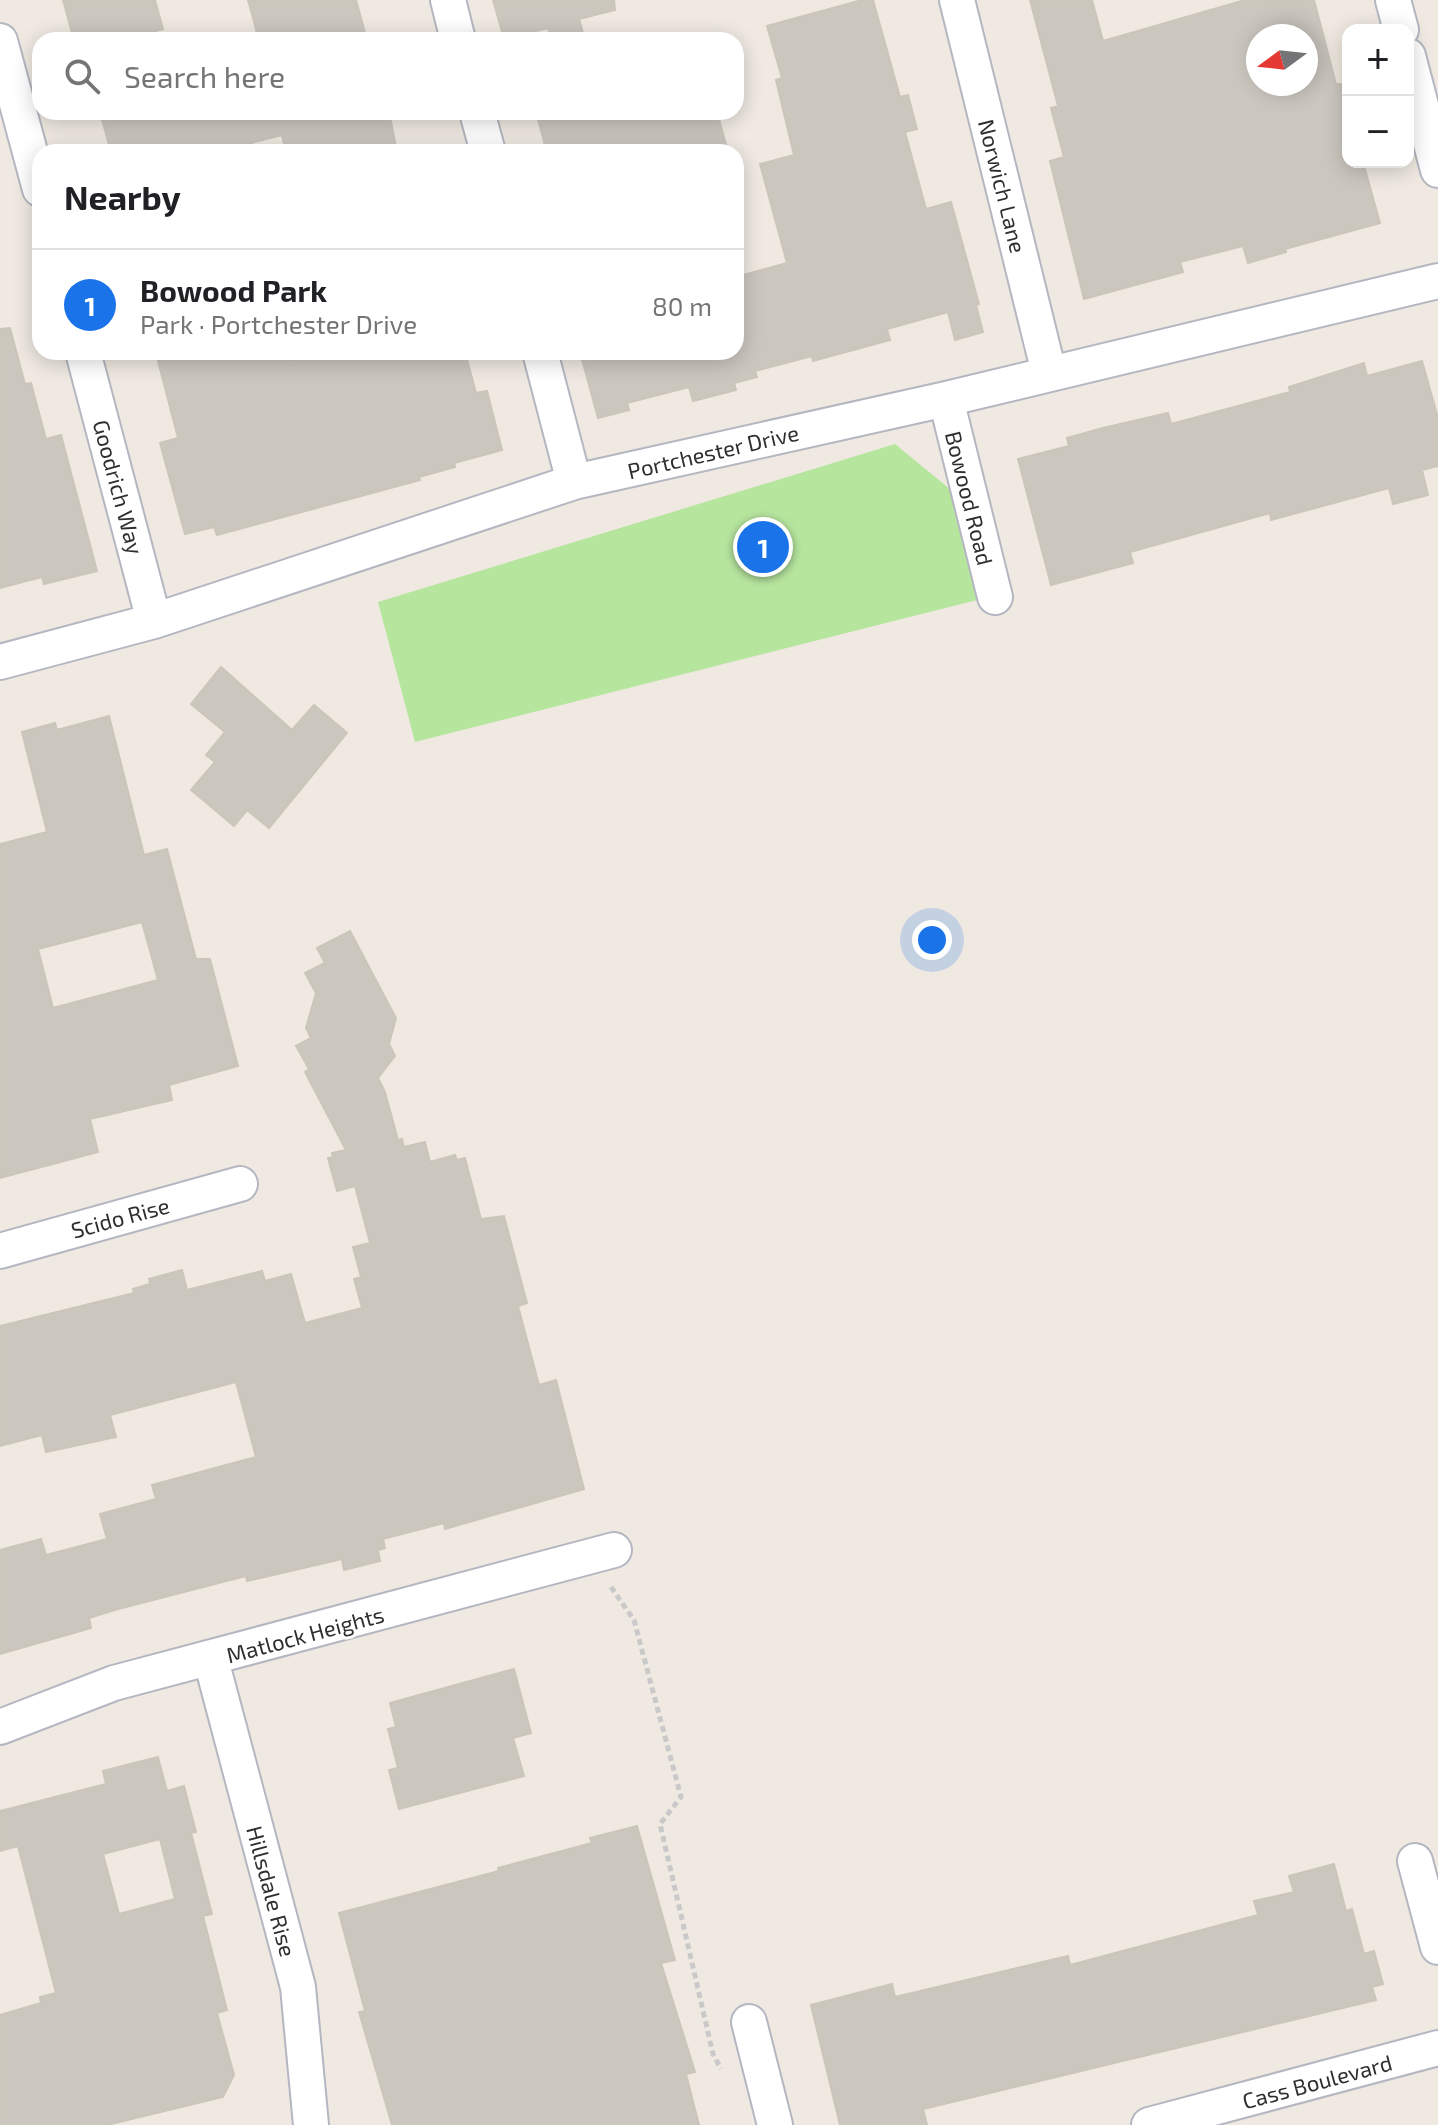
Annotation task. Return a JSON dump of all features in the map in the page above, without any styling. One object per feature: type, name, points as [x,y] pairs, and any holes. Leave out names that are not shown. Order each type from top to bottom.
[{"type":"street","points":[[448,0],[456,32]]},
{"type":"street","name":"Norwich Lane","points":[[957,0],[1049,373]]},
{"type":"street","points":[[1393,0],[1399,24]]},
{"type":"street","points":[[0,41],[32,159]]},
{"type":"street","points":[[1414,79],[1438,170]]},
{"type":"street","points":[[479,120],[486,144]]},
{"type":"street","name":"Portchester Drive","points":[[0,662],[154,621],[574,482],[946,399],[1438,281]]},
{"type":"street","name":"Goodrich Way","points":[[85,360],[154,621]]},
{"type":"street","points":[[542,360],[574,482]]},
{"type":"street","name":"Bowood Road","points":[[946,399],[995,597]]},
{"type":"street","name":"Scido Rise","points":[[0,1251],[240,1184]]},
{"type":"street","name":"Matlock Heights","points":[[0,1727],[114,1683],[211,1660],[602,1553]]},
{"type":"street","name":"Hillsdale Rise","points":[[211,1660],[298,1987],[311,2125]]},
{"type":"street","points":[[1415,1861],[1438,1947]]},
{"type":"street","points":[[749,2022],[775,2125]]},
{"type":"street","name":"Cass Boulevard","points":[[1149,2125],[1191,2120],[1438,2048]]},
{"type":"path","points":[[602,1553],[634,1620],[681,1797],[660,1824],[713,2054],[728,2080]]},
{"type":"green space","points":[[895,444],[956,494],[981,599],[415,742],[378,602]]},
{"type":"building","points":[[63,0],[155,0],[163,29],[152,32],[72,32]]},
{"type":"building","points":[[248,0],[356,0],[365,32],[257,32]]},
{"type":"building","points":[[493,0],[614,0],[615,10],[579,19],[583,32],[549,32],[548,28],[532,32],[502,32]]},
{"type":"building","points":[[862,0],[873,0],[900,97],[908,95],[917,129],[905,132],[926,209],[951,202],[979,304],[976,305],[983,332],[955,340],[948,312],[887,329],[890,340],[813,361],[812,356],[755,371],[757,377],[734,383],[736,390],[693,401],[689,387],[627,403],[629,410],[598,418],[582,360],[744,360],[744,275],[787,263],[760,164],[794,155],[776,80],[782,78],[767,26]]},
{"type":"building","points":[[1030,0],[1092,0],[1103,41],[1245,0],[1314,0],[1336,84],[1342,84],[1342,168],[1365,168],[1380,223],[1285,249],[1286,252],[1248,263],[1243,246],[1180,262],[1183,272],[1084,299],[1050,161],[1064,157],[1051,108],[1058,106]]},
{"type":"building","points":[[102,120],[391,120],[395,144],[284,144],[282,135],[248,144],[109,144]]},
{"type":"building","points":[[538,120],[719,120],[726,144],[545,144]]},
{"type":"building","points":[[10,328],[25,384],[31,383],[46,439],[61,435],[97,571],[44,584],[42,577],[0,588],[0,329]]},
{"type":"building","points":[[467,360],[476,393],[487,391],[502,450],[454,463],[455,467],[419,477],[420,480],[217,535],[214,527],[185,534],[160,443],[178,438],[158,361]]},
{"type":"building","points":[[1422,361],[1438,418],[1438,466],[1422,470],[1428,495],[1393,504],[1389,488],[1271,520],[1270,513],[1130,552],[1133,563],[1051,585],[1018,459],[1069,446],[1067,438],[1103,428],[1168,413],[1171,424],[1290,392],[1289,387],[1364,363],[1367,376]]},
{"type":"building","points":[[221,667],[292,730],[314,705],[347,733],[269,828],[247,810],[234,826],[191,790],[215,762],[206,755],[225,732],[191,704]]},
{"type":"building","points":[[109,716],[144,855],[167,849],[196,959],[210,959],[238,1066],[169,1085],[172,1100],[90,1119],[98,1152],[0,1178],[0,844],[47,832],[22,732],[55,723],[57,730]],"holes":[[[142,922],[158,980],[53,1008],[38,949]]]},
{"type":"building","points":[[350,931],[396,1018],[389,1044],[395,1056],[378,1078],[398,1140],[402,1139],[404,1147],[425,1142],[430,1162],[455,1155],[457,1160],[465,1158],[481,1219],[504,1216],[527,1303],[518,1306],[539,1385],[556,1380],[584,1489],[445,1529],[444,1523],[383,1539],[385,1548],[378,1550],[380,1561],[344,1570],[342,1559],[247,1581],[246,1576],[89,1618],[91,1628],[0,1654],[0,1550],[41,1539],[46,1555],[107,1539],[100,1514],[156,1499],[152,1485],[256,1457],[236,1382],[110,1415],[116,1437],[46,1452],[42,1435],[0,1446],[0,1326],[134,1293],[133,1289],[150,1284],[149,1279],[182,1270],[187,1290],[262,1271],[265,1281],[291,1274],[305,1323],[362,1308],[354,1279],[361,1277],[353,1247],[370,1243],[355,1186],[337,1191],[328,1158],[333,1157],[332,1153],[346,1150],[305,1072],[309,1069],[296,1046],[311,1038],[306,1028],[316,993],[305,973],[325,963],[317,948]]},
{"type":"building","points":[[514,1669],[531,1733],[513,1738],[524,1776],[399,1809],[389,1770],[398,1768],[388,1729],[396,1727],[390,1703]]},
{"type":"building","points":[[158,1757],[167,1791],[184,1786],[196,1832],[191,1833],[212,1914],[203,1916],[227,2010],[217,2013],[234,2075],[223,2097],[107,2125],[0,2125],[0,2015],[41,2003],[40,1997],[56,1993],[18,1846],[0,1851],[0,1811],[106,1784],[103,1771]],"holes":[[[160,1839],[175,1899],[119,1914],[103,1854]]]},
{"type":"building","points":[[637,1826],[675,1960],[661,1963],[695,2072],[686,2074],[699,2125],[392,2125],[359,2012],[365,2011],[339,1913],[499,1871],[498,1868],[592,1843],[590,1838]]},
{"type":"building","points":[[1334,1864],[1346,1911],[1352,1909],[1364,1954],[1374,1951],[1383,1984],[1372,1987],[1376,2000],[923,2109],[927,2125],[840,2125],[811,2005],[892,1984],[895,1997],[1068,1956],[1070,1965],[1258,1915],[1254,1901],[1294,1892],[1289,1876]]},
{"type":"place","name":"Bowood Park","points":[[763,547]]}]
